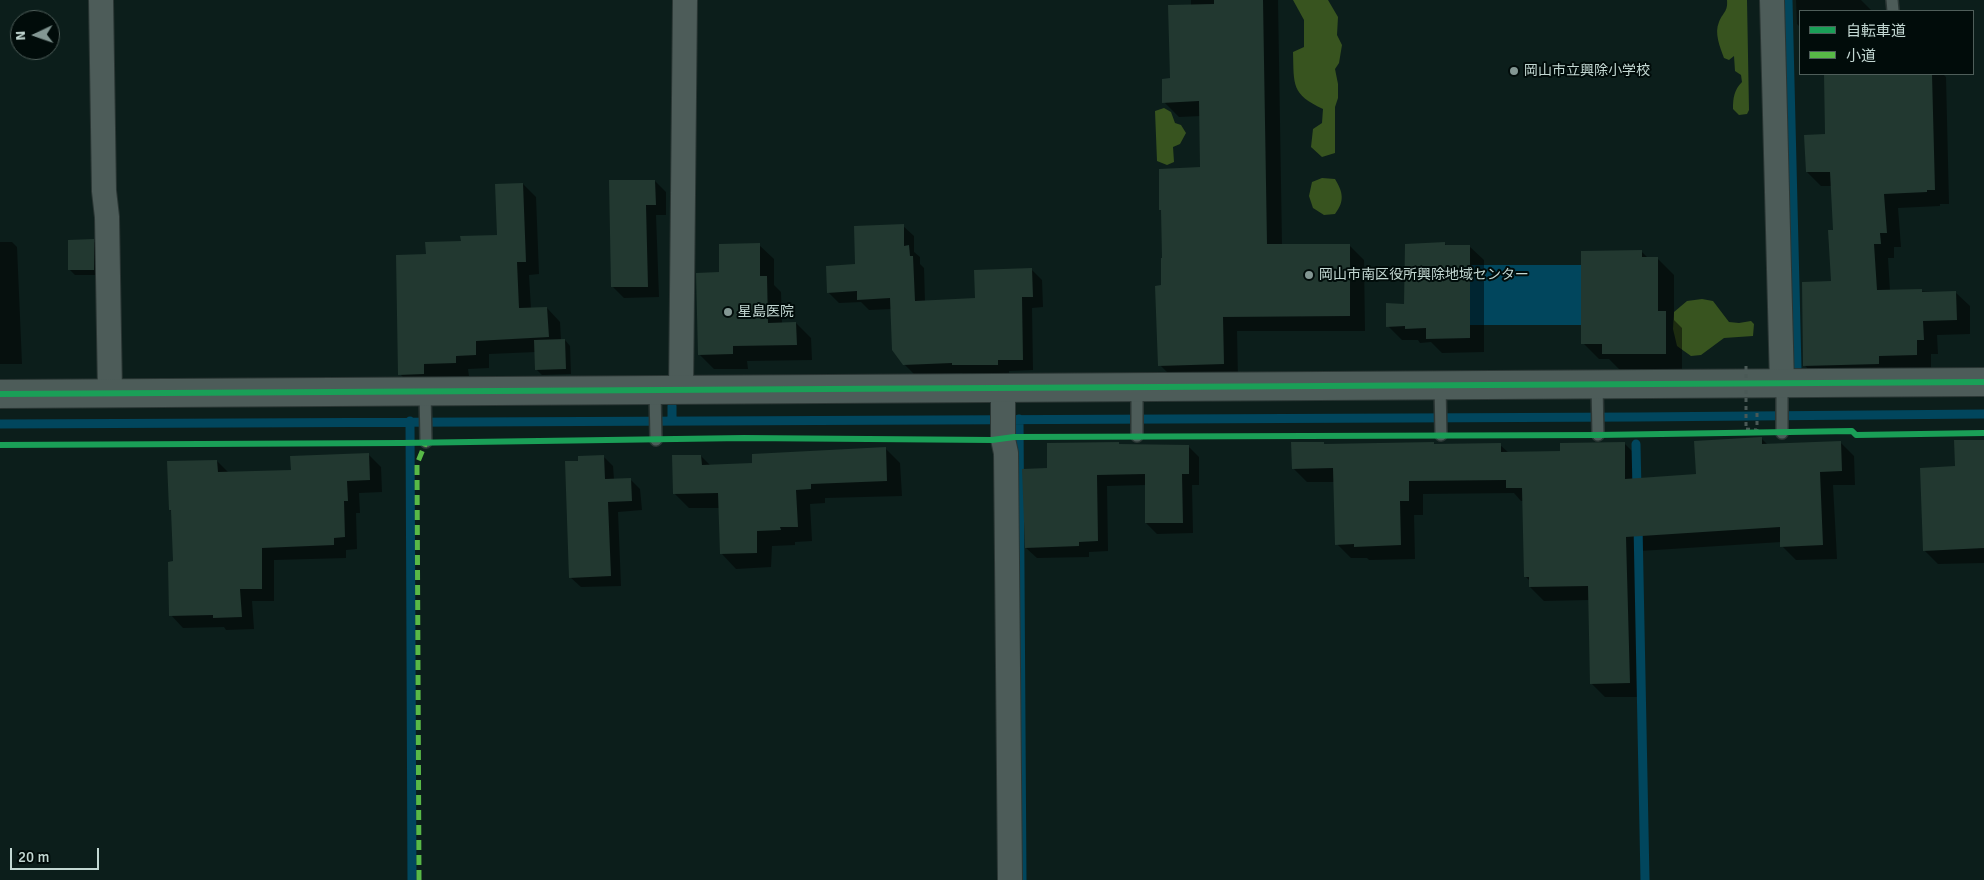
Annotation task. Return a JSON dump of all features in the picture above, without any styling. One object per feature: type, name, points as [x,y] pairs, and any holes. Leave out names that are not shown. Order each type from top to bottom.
[{"type":"street","points":[[101,0],[110,393]]},
{"type":"street","points":[[664,396],[685,0]]},
{"type":"street","points":[[1772,0],[1782,393]]},
{"type":"street","points":[[0,394],[110,393],[425,400],[664,396],[1440,397],[1782,393],[1984,382]]},
{"type":"street","points":[[1003,396],[1003,431],[1006,453],[1010,880]]},
{"type":"lane","points":[[1782,393],[1782,430]]},
{"type":"lane","points":[[656,436],[664,396]]},
{"type":"lane","points":[[1597,396],[1598,432]]},
{"type":"lane","points":[[1440,397],[1440,432]]},
{"type":"lane","points":[[1137,398],[1137,433]]},
{"type":"lane","points":[[425,400],[425,439]]},
{"type":"path","points":[[1746,366],[1746,429],[1757,430],[1758,403]]},
{"type":"green space","points":[[1293,0],[1328,0],[1338,17],[1337,35],[1342,45],[1339,63],[1335,69],[1338,98],[1335,107],[1335,153],[1322,157],[1311,147],[1313,129],[1322,123],[1323,109],[1305,98],[1296,87],[1294,81],[1293,52],[1304,47],[1304,20]]},
{"type":"green space","points":[[1727,0],[1747,0],[1749,110],[1747,114],[1739,115],[1733,109],[1737,88],[1742,82],[1741,75],[1735,71],[1734,56],[1729,60],[1724,58],[1718,40],[1718,26],[1726,10]]},
{"type":"green space","points":[[1164,108],[1171,112],[1175,123],[1181,125],[1186,133],[1180,144],[1173,147],[1174,162],[1167,165],[1157,161],[1155,111]]},
{"type":"green space","points":[[1322,178],[1335,179],[1340,188],[1342,201],[1335,214],[1324,215],[1313,208],[1309,196],[1312,182]]},
{"type":"green space","points":[[1702,299],[1713,301],[1729,322],[1751,321],[1754,324],[1753,336],[1724,338],[1701,355],[1691,356],[1677,346],[1673,329],[1674,312],[1687,301]]},
{"type":"water","points":[[1470,265],[1581,265],[1581,325],[1470,325]]},
{"type":"building","points":[[1214,0],[1263,0],[1267,244],[1350,244],[1350,316],[1223,317],[1224,364],[1158,366],[1155,286],[1161,285],[1162,258],[1159,169],[1200,167],[1199,101],[1162,103],[1162,79],[1170,78],[1168,5],[1214,4]]},
{"type":"building","points":[[1824,75],[1932,75],[1935,190],[1884,194],[1887,233],[1880,233],[1881,244],[1874,244],[1877,290],[1922,289],[1922,292],[1956,291],[1957,320],[1923,321],[1924,340],[1917,340],[1917,355],[1879,356],[1879,364],[1803,366],[1802,282],[1831,281],[1828,230],[1833,230],[1830,172],[1806,172],[1804,135],[1825,134]]},
{"type":"building","points":[[609,180],[655,180],[656,205],[646,205],[648,287],[611,287]]},
{"type":"building","points":[[523,183],[526,262],[517,262],[519,308],[547,307],[549,337],[476,341],[476,355],[456,356],[456,363],[424,364],[424,374],[398,375],[396,255],[426,254],[425,242],[461,241],[460,236],[497,235],[495,184]]},
{"type":"building","points":[[904,224],[904,246],[909,245],[910,256],[913,256],[915,301],[975,298],[974,270],[1032,268],[1033,297],[1022,297],[1023,360],[998,360],[998,365],[952,365],[952,363],[903,365],[892,350],[890,298],[857,300],[857,291],[827,293],[826,266],[855,264],[854,226]]},
{"type":"building","points":[[94,239],[94,270],[68,270],[68,240]]},
{"type":"building","points":[[1445,242],[1445,245],[1470,245],[1470,338],[1426,339],[1426,328],[1405,329],[1405,326],[1386,327],[1386,303],[1404,304],[1405,244]]},
{"type":"building","name":"星島医院","points":[[760,243],[760,276],[767,276],[768,323],[796,322],[797,345],[733,346],[733,354],[698,355],[696,273],[719,272],[719,244]]},
{"type":"building","points":[[1642,250],[1642,257],[1658,257],[1658,311],[1666,311],[1666,354],[1602,354],[1602,344],[1581,344],[1581,251]]},
{"type":"building","points":[[565,339],[566,369],[535,370],[534,340]]},
{"type":"building","points":[[1762,437],[1762,444],[1841,441],[1842,471],[1820,472],[1823,545],[1780,547],[1780,527],[1626,537],[1630,683],[1590,684],[1588,586],[1529,587],[1529,577],[1524,577],[1522,488],[1506,488],[1506,480],[1409,481],[1409,501],[1400,501],[1401,545],[1354,547],[1354,544],[1335,545],[1333,468],[1292,469],[1291,442],[1324,442],[1324,444],[1501,443],[1501,452],[1560,451],[1560,443],[1625,442],[1625,479],[1696,474],[1694,441]]},
{"type":"building","points":[[1954,440],[1984,440],[1984,548],[1923,551],[1920,468],[1955,466]]},
{"type":"building","points":[[1119,442],[1119,444],[1189,445],[1189,474],[1182,474],[1183,523],[1145,523],[1145,474],[1097,475],[1098,541],[1079,542],[1079,546],[1025,548],[1022,469],[1047,468],[1047,443]]},
{"type":"building","points":[[886,447],[887,481],[811,484],[811,489],[796,490],[798,527],[780,527],[781,530],[757,531],[757,553],[720,554],[718,493],[673,494],[672,455],[701,455],[702,465],[752,463],[752,454]]},
{"type":"building","points":[[369,453],[370,480],[347,481],[348,501],[344,501],[345,537],[334,538],[334,545],[262,548],[262,589],[240,589],[242,617],[213,618],[213,615],[169,616],[168,562],[173,561],[167,461],[217,460],[218,472],[291,470],[290,456]]},
{"type":"building","points":[[604,455],[605,479],[631,478],[632,501],[608,502],[611,576],[569,578],[565,461],[578,461],[578,456]]},
{"type":"waterway","points":[[1788,0],[1797,368]]},
{"type":"waterway","points":[[672,406],[672,420]]},
{"type":"waterway","points":[[0,424],[1984,414]]},
{"type":"waterway","points":[[1019,419],[1022,880]]},
{"type":"waterway","points":[[410,421],[412,880]]},
{"type":"waterway","points":[[1636,444],[1637,490]]},
{"type":"waterway","points":[[1638,525],[1645,880]]},
{"type":"marked path","points":[[419,880],[417,464],[426,442]]},
{"type":"cycle path","points":[[0,394],[1984,382]]},
{"type":"cycle path","points":[[0,445],[402,443],[744,438],[992,440],[1014,437],[1598,435],[1852,431],[1856,435],[1984,433]]},
{"type":"place","name":"岡山市立興除小学校","points":[[1514,71]]},
{"type":"place","name":"岡山市南区役所興除地域センター","points":[[1309,275]]},
{"type":"place","name":"星島医院","points":[[728,312]]}]
